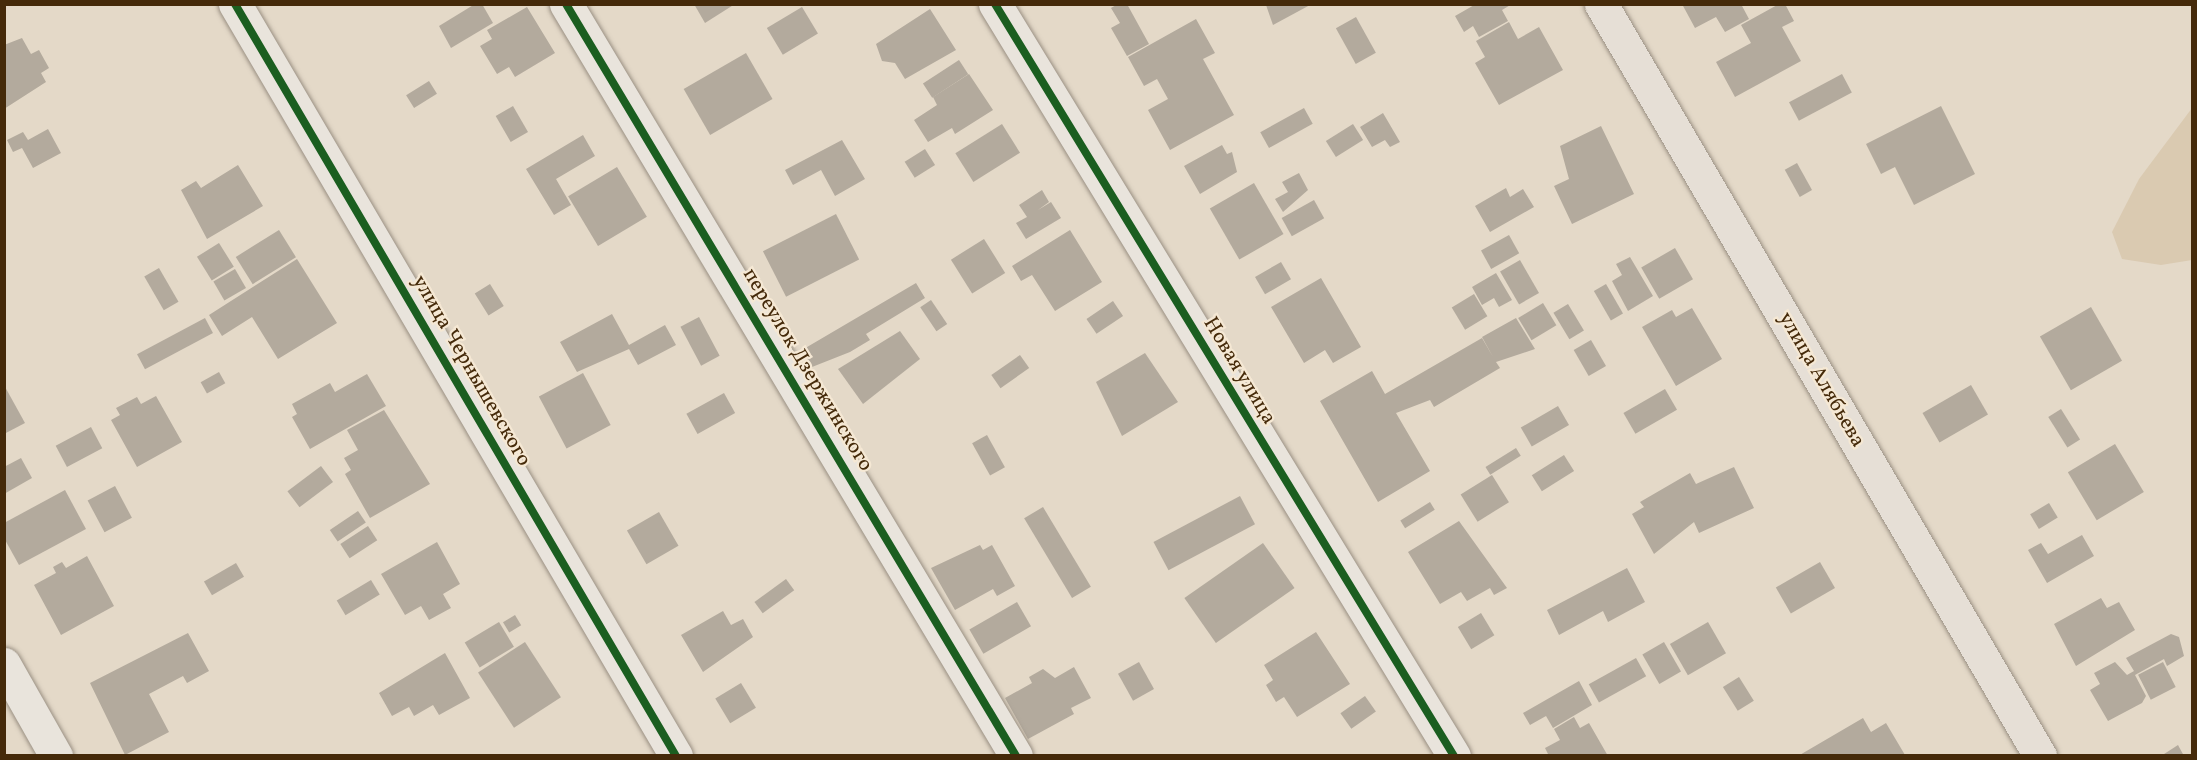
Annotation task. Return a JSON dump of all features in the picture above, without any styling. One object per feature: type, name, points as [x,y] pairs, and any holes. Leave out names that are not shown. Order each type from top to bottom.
[{"type":"main road","name":"улица Алябьева","points":[[1601,4],[2040,756]]},
{"type":"street","name":"улица Чернышевского","points":[[235,4],[676,756]]},
{"type":"street","name":"переулок Дзержинского","points":[[566,4],[1016,756]]},
{"type":"street","name":"Новая улица","points":[[995,4],[1454,756]]},
{"type":"street","points":[[4,664],[56,756]]},
{"type":"shaded area","points":[[2192,108],[2192,260],[2161,265],[2122,259],[2112,232],[2139,179]]},
{"type":"building","points":[[475,4],[482,4],[493,23],[451,48],[439,26]]},
{"type":"building","points":[[694,4],[735,4],[705,23]]},
{"type":"building","points":[[1118,4],[1127,4],[1149,44],[1127,56],[1111,28],[1120,23],[1111,8]]},
{"type":"building","points":[[1476,4],[1512,4],[1502,10],[1508,21],[1479,37],[1473,26],[1464,32],[1455,16]]},
{"type":"building","points":[[1682,4],[1741,4],[1749,19],[1725,32],[1716,17],[1695,28]]},
{"type":"building","points":[[1779,4],[1785,4],[1794,21],[1782,27],[1801,61],[1735,97],[1716,62],[1751,43],[1741,25]]},
{"type":"building","points":[[1266,5],[1310,5],[1273,25]]},
{"type":"building","points":[[527,7],[555,53],[515,77],[509,67],[497,74],[480,46],[492,39],[487,30]]},
{"type":"building","points":[[802,7],[818,34],[783,55],[767,28]]},
{"type":"building","points":[[930,9],[956,50],[905,79],[895,63],[882,61],[876,44]]},
{"type":"building","points":[[1356,17],[1376,53],[1356,64],[1336,28]]},
{"type":"building","points":[[1196,19],[1215,53],[1203,59],[1234,115],[1170,150],[1148,110],[1168,99],[1157,79],[1144,86],[1128,57]]},
{"type":"building","points":[[1509,22],[1518,39],[1539,27],[1563,70],[1499,105],[1475,63],[1485,57],[1476,41]]},
{"type":"building","points":[[22,38],[31,54],[39,50],[49,68],[41,73],[46,82],[4,109],[4,45]]},
{"type":"building","points":[[746,53],[772,99],[710,135],[684,89]]},
{"type":"building","points":[[959,60],[968,74],[932,98],[923,83]]},
{"type":"building","points":[[969,74],[993,110],[955,134],[952,128],[928,142],[914,120],[937,105],[933,97]]},
{"type":"building","points":[[1842,74],[1852,93],[1799,121],[1789,102]]},
{"type":"building","points":[[429,81],[437,94],[414,108],[406,95]]},
{"type":"building","points":[[513,106],[528,132],[511,142],[496,116]]},
{"type":"building","points":[[1941,106],[1975,174],[1914,205],[1895,167],[1881,174],[1866,144]]},
{"type":"building","points":[[1304,108],[1313,124],[1269,148],[1260,132]]},
{"type":"building","points":[[1383,113],[1400,142],[1390,147],[1385,140],[1372,147],[1360,127]]},
{"type":"building","points":[[1002,124],[1020,153],[973,182],[955,153]]},
{"type":"building","points":[[1353,124],[1363,140],[1336,157],[1326,141]]},
{"type":"building","points":[[1601,126],[1634,194],[1572,224],[1554,186],[1569,179],[1560,146]]},
{"type":"building","points":[[48,129],[61,153],[33,168],[22,148],[13,152],[7,140],[23,132],[28,140]]},
{"type":"building","points":[[583,135],[595,156],[556,179],[571,205],[554,215],[526,169]]},
{"type":"building","points":[[842,140],[865,179],[835,196],[821,170],[793,185],[785,170]]},
{"type":"building","points":[[1222,145],[1227,154],[1232,152],[1237,172],[1200,194],[1184,166]]},
{"type":"building","points":[[925,149],[935,165],[915,178],[905,162]]},
{"type":"building","points":[[1797,163],[1812,190],[1800,197],[1785,170]]},
{"type":"building","points":[[238,165],[263,206],[207,239],[181,190],[196,181],[201,188]]},
{"type":"building","points":[[617,167],[647,217],[598,246],[568,196]]},
{"type":"building","points":[[1299,173],[1308,190],[1283,212],[1275,199],[1288,192],[1282,182]]},
{"type":"building","points":[[1254,183],[1284,234],[1239,260],[1210,208]]},
{"type":"building","points":[[1506,188],[1510,197],[1523,189],[1534,207],[1490,232],[1475,206]]},
{"type":"building","points":[[1042,190],[1049,202],[1038,210],[1051,202],[1061,218],[1026,239],[1016,223],[1027,217],[1019,205]]},
{"type":"building","points":[[1314,200],[1324,218],[1292,236],[1282,218]]},
{"type":"building","points":[[836,214],[859,259],[786,297],[763,251]]},
{"type":"building","points":[[279,230],[296,257],[253,284],[236,257]]},
{"type":"building","points":[[1070,230],[1102,282],[1055,311],[1032,275],[1021,281],[1012,266]]},
{"type":"building","points":[[1509,235],[1519,253],[1491,269],[1481,251]]},
{"type":"building","points":[[984,239],[1005,273],[972,294],[951,260]]},
{"type":"building","points":[[219,243],[234,267],[212,281],[197,257]]},
{"type":"building","points":[[1675,248],[1693,279],[1659,299],[1641,268]]},
{"type":"building","points":[[1630,257],[1653,296],[1628,311],[1612,281],[1622,275],[1616,264]]},
{"type":"building","points":[[297,259],[337,323],[278,359],[252,317],[222,336],[209,315]]},
{"type":"building","points":[[1520,260],[1539,293],[1519,304],[1500,272]]},
{"type":"building","points":[[1281,262],[1291,279],[1265,294],[1255,277]]},
{"type":"building","points":[[159,268],[179,302],[164,310],[144,276]]},
{"type":"building","points":[[235,269],[246,288],[224,301],[213,282]]},
{"type":"building","points":[[1496,273],[1512,300],[1499,307],[1494,298],[1482,305],[1472,287]]},
{"type":"building","points":[[1321,278],[1361,347],[1333,363],[1325,350],[1304,363],[1271,307]]},
{"type":"building","points":[[916,283],[925,298],[866,334],[870,340],[850,352],[812,367],[802,350]]},
{"type":"building","points":[[490,284],[504,306],[489,316],[475,294]]},
{"type":"building","points":[[1606,284],[1623,313],[1611,320],[1594,291]]},
{"type":"building","points":[[1474,294],[1487,316],[1465,330],[1452,307]]},
{"type":"building","points":[[931,300],[947,324],[936,331],[920,307]]},
{"type":"building","points":[[1113,301],[1123,316],[1097,334],[1086,319]]},
{"type":"building","points":[[1543,303],[1556,325],[1532,340],[1518,318]]},
{"type":"building","points":[[1568,304],[1584,331],[1569,339],[1553,313]]},
{"type":"building","points":[[2091,307],[2122,361],[2071,390],[2040,336]]},
{"type":"building","points":[[1692,308],[1722,359],[1676,386],[1642,327],[1672,310],[1676,317]]},
{"type":"building","points":[[612,314],[629,345],[665,325],[676,345],[638,365],[629,349],[577,372],[560,342]]},
{"type":"building","points":[[699,317],[720,356],[701,366],[680,327]]},
{"type":"building","points":[[205,318],[213,333],[145,369],[137,354]]},
{"type":"building","points":[[1516,318],[1535,349],[1496,362],[1500,368],[1434,407],[1430,400],[1396,413],[1430,471],[1378,502],[1320,401],[1372,371],[1385,394],[1482,338],[1493,357],[1482,337]]},
{"type":"building","points":[[900,331],[920,359],[863,404],[838,369]]},
{"type":"building","points":[[1591,340],[1606,366],[1589,376],[1574,350]]},
{"type":"building","points":[[1145,353],[1178,402],[1122,436],[1096,382]]},
{"type":"building","points":[[1020,355],[1029,368],[1001,388],[991,375]]},
{"type":"building","points":[[219,372],[225,383],[207,394],[201,382]]},
{"type":"building","points":[[583,373],[611,425],[567,449],[539,396]]},
{"type":"building","points":[[367,374],[386,406],[310,449],[292,417],[297,414],[292,404],[330,383],[335,392]]},
{"type":"building","points":[[4,385],[25,423],[4,434]]},
{"type":"building","points":[[1971,385],[1988,414],[1940,442],[1923,413]]},
{"type":"building","points":[[1665,389],[1677,410],[1635,434],[1623,413]]},
{"type":"building","points":[[724,393],[735,413],[698,434],[686,414]]},
{"type":"building","points":[[156,396],[182,442],[137,467],[111,420],[120,415],[116,408],[137,397],[141,404]]},
{"type":"building","points":[[1558,406],[1569,425],[1532,447],[1521,428]]},
{"type":"building","points":[[2061,409],[2080,440],[2067,447],[2048,417]]},
{"type":"building","points":[[384,410],[430,484],[370,518],[345,474],[351,470],[344,458],[358,450],[347,430]]},
{"type":"building","points":[[91,427],[102,448],[67,467],[56,446]]},
{"type":"building","points":[[987,435],[1005,467],[990,476],[972,443]]},
{"type":"building","points":[[2115,444],[2144,492],[2097,520],[2068,472]]},
{"type":"building","points":[[1516,448],[1521,456],[1490,475],[1485,467]]},
{"type":"building","points":[[1564,455],[1574,471],[1542,491],[1532,475]]},
{"type":"building","points":[[21,458],[32,478],[4,494],[4,467]]},
{"type":"building","points":[[321,466],[333,482],[299,507],[287,491]]},
{"type":"building","points":[[1734,467],[1754,508],[1699,533],[1694,522],[1654,554],[1632,514],[1644,507],[1640,502],[1690,473],[1696,484]]},
{"type":"building","points":[[1492,475],[1509,502],[1478,522],[1461,495]]},
{"type":"building","points":[[115,486],[132,518],[105,532],[88,501]]},
{"type":"building","points":[[65,490],[86,529],[19,565],[4,538],[4,523]]},
{"type":"building","points":[[1240,496],[1255,524],[1168,570],[1153,542]]},
{"type":"building","points":[[1430,502],[1435,510],[1405,528],[1400,521]]},
{"type":"building","points":[[2049,503],[2058,518],[2039,529],[2030,514]]},
{"type":"building","points":[[1043,507],[1091,587],[1072,598],[1024,518]]},
{"type":"building","points":[[358,511],[366,523],[338,542],[330,530]]},
{"type":"building","points":[[659,512],[678,546],[646,564],[627,530]]},
{"type":"building","points":[[1459,521],[1507,588],[1494,595],[1490,588],[1467,601],[1461,592],[1440,604],[1408,552]]},
{"type":"building","points":[[368,526],[377,540],[350,558],[340,544]]},
{"type":"building","points":[[2082,535],[2094,556],[2047,583],[2028,550],[2041,543],[2048,554]]},
{"type":"building","points":[[437,542],[460,584],[443,594],[451,608],[429,620],[421,606],[405,615],[381,574]]},
{"type":"building","points":[[1263,543],[1295,588],[1216,643],[1184,598]]},
{"type":"building","points":[[980,545],[983,550],[992,545],[1015,586],[997,596],[993,589],[955,610],[931,568]]},
{"type":"building","points":[[87,556],[114,606],[61,635],[34,585],[56,573],[53,567],[62,562],[66,568]]},
{"type":"building","points":[[1820,562],[1835,588],[1791,613],[1776,588]]},
{"type":"building","points":[[236,563],[244,577],[212,595],[204,582]]},
{"type":"building","points":[[1627,568],[1645,602],[1608,622],[1603,611],[1559,635],[1547,610]]},
{"type":"building","points":[[786,579],[794,590],[763,613],[754,602]]},
{"type":"building","points":[[371,580],[380,595],[345,615],[337,601]]},
{"type":"building","points":[[2101,598],[2107,608],[2119,602],[2135,630],[2076,666],[2054,624]]},
{"type":"building","points":[[1017,602],[1031,626],[983,654],[969,630]]},
{"type":"building","points":[[723,611],[731,625],[743,619],[753,637],[703,672],[681,635]]},
{"type":"building","points":[[1481,613],[1494,635],[1471,649],[1458,627]]},
{"type":"building","points":[[515,615],[521,625],[509,632],[503,622]]},
{"type":"building","points":[[499,622],[514,647],[480,667],[465,643]]},
{"type":"building","points":[[1708,622],[1726,653],[1688,675],[1670,644]]},
{"type":"building","points":[[1316,632],[1350,684],[1297,717],[1284,697],[1276,702],[1266,685],[1273,680],[1264,665]]},
{"type":"building","points":[[188,633],[209,671],[187,683],[183,676],[149,694],[169,732],[125,755],[90,683]]},
{"type":"building","points":[[2171,634],[2179,637],[2184,656],[2167,666],[2164,659],[2135,675],[2146,696],[2142,703],[2108,721],[2090,690],[2100,684],[2094,673],[2115,662],[2127,675],[2134,671],[2126,658]]},
{"type":"building","points":[[525,642],[561,697],[514,728],[478,672]]},
{"type":"building","points":[[1664,642],[1681,671],[1659,684],[1642,654]]},
{"type":"building","points":[[445,653],[470,698],[439,715],[433,705],[414,716],[409,707],[392,716],[379,693]]},
{"type":"building","points":[[1636,658],[1646,676],[1599,703],[1589,684]]},
{"type":"building","points":[[1139,662],[1154,689],[1133,701],[1118,674]]},
{"type":"building","points":[[2163,662],[2176,687],[2151,700],[2138,675]]},
{"type":"building","points":[[1074,667],[1091,698],[1071,708],[1074,714],[1028,739],[1005,698],[1032,683],[1029,677],[1043,669],[1055,678]]},
{"type":"building","points":[[1739,677],[1754,701],[1738,711],[1723,687]]},
{"type":"building","points":[[1579,681],[1592,705],[1553,728],[1546,716],[1530,725],[1523,713]]},
{"type":"building","points":[[741,683],[756,708],[730,723],[715,698]]},
{"type":"building","points":[[1365,696],[1376,712],[1351,729],[1340,713]]},
{"type":"building","points":[[1574,717],[1580,728],[1589,723],[1608,756],[1549,756],[1545,748],[1560,740],[1554,729]]},
{"type":"building","points":[[1863,718],[1871,732],[1886,723],[1905,755],[1798,756]]},
{"type":"building","points":[[2178,745],[2184,756],[2161,756]]},
{"type":"cycle path","points":[[235,4],[676,756]]},
{"type":"cycle path","points":[[566,4],[1016,756]]},
{"type":"cycle path","points":[[995,4],[1454,756]]}]
